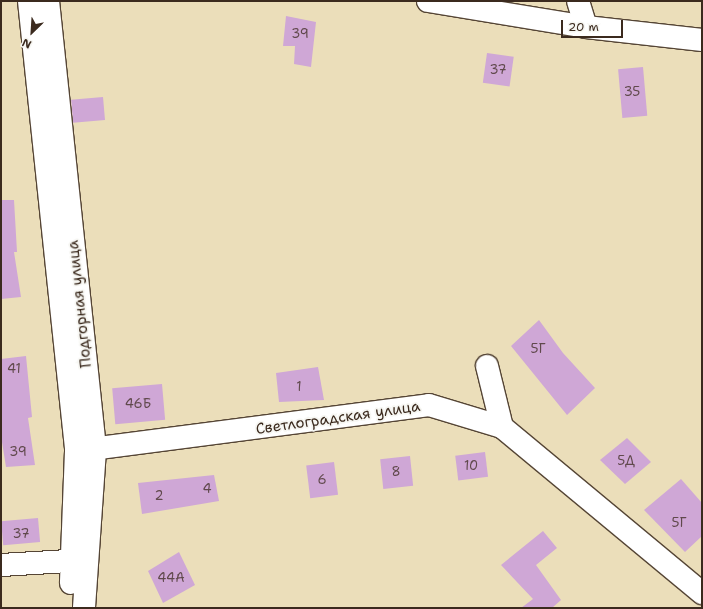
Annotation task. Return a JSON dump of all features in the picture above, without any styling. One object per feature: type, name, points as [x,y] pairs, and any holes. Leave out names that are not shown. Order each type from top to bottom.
[{"type":"street","name":"Подгорная улица","points":[[30,1],[85,450]]},
{"type":"street","name":"Подгорная улица","points":[[48,1],[85,450]]},
{"type":"street","points":[[428,1],[586,27],[702,40]]},
{"type":"street","points":[[578,1],[586,27]]},
{"type":"street","points":[[487,366],[502,427]]},
{"type":"street","name":"Светлоградская улица","points":[[85,450],[429,406],[502,427],[670,564],[698,581]]},
{"type":"street","points":[[84,608],[80,560],[85,450]]},
{"type":"street","points":[[1,565],[80,560]]},
{"type":"street","points":[[70,608],[80,560]]},
{"type":"building","points":[[286,16],[316,22],[311,67],[294,64],[295,46],[283,46]]},
{"type":"building","points":[[487,53],[514,57],[510,86],[483,83]]},
{"type":"building","points":[[643,67],[647,116],[622,118],[618,69]]},
{"type":"building","points":[[103,97],[105,120],[73,123],[71,100]]},
{"type":"building","points":[[1,200],[14,200],[17,252],[14,252],[21,297],[1,299]]},
{"type":"building","points":[[539,320],[563,353],[595,388],[567,415],[511,346]]},
{"type":"building","points":[[26,356],[32,417],[28,418],[35,465],[6,467],[1,436],[1,359]]},
{"type":"building","points":[[318,367],[324,400],[279,402],[276,373]]},
{"type":"building","points":[[162,384],[165,420],[115,424],[112,388]]},
{"type":"building","points":[[627,438],[651,462],[625,484],[600,460]]},
{"type":"building","points":[[485,452],[488,477],[458,480],[455,456]]},
{"type":"building","points":[[410,456],[413,486],[383,489],[380,459]]},
{"type":"building","points":[[334,462],[338,495],[310,498],[306,465]]},
{"type":"building","points":[[214,475],[219,501],[142,514],[138,483]]},
{"type":"building","points":[[681,479],[702,503],[702,536],[685,552],[644,510]]},
{"type":"building","points":[[38,518],[40,542],[3,545],[1,521]]},
{"type":"building","points":[[543,531],[557,548],[536,565],[561,600],[552,608],[521,608],[533,599],[501,565]]},
{"type":"building","points":[[179,552],[195,585],[163,603],[148,571]]}]
